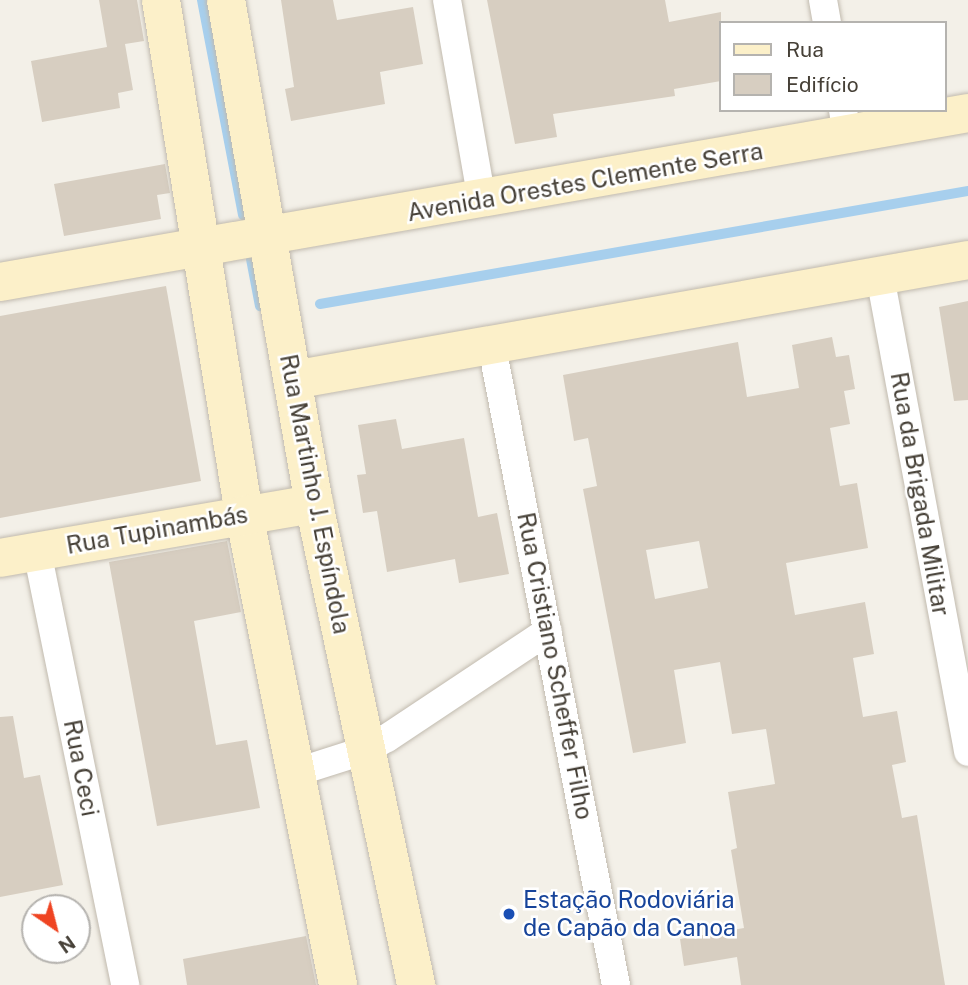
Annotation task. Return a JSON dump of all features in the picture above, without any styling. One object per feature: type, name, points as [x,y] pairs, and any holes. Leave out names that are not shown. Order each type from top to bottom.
[{"type":"main road","points":[[161,0],[244,514],[338,985]]},
{"type":"main road","name":"Rua Martinho J. Espíndola","points":[[226,0],[314,505],[416,985]]},
{"type":"main road","name":"Avenida Orestes Clemente Serra","points":[[1,278],[482,201],[845,122],[968,113]]},
{"type":"main road","points":[[293,380],[492,347],[968,260]]},
{"type":"main road","name":"Rua Tupinambás","points":[[0,558],[244,514],[314,505]]},
{"type":"street","points":[[447,0],[482,201]]},
{"type":"street","points":[[823,0],[827,21]]},
{"type":"street","name":"Rua da Brigada Militar","points":[[880,276],[968,752]]},
{"type":"street","name":"Rua Cristiano Scheffer Filho","points":[[492,347],[616,985]]},
{"type":"street","name":"Rua Ceci","points":[[37,551],[125,985]]},
{"type":"street","points":[[297,772],[366,750],[548,631]]},
{"type":"building","points":[[99,0],[137,0],[144,41],[125,44],[133,90],[118,93],[120,108],[42,122],[31,61],[107,47]]},
{"type":"building","points":[[281,0],[333,0],[337,20],[413,7],[423,64],[380,72],[385,104],[291,121],[285,89],[294,87]]},
{"type":"building","points":[[487,0],[665,0],[669,22],[721,12],[720,81],[674,89],[675,96],[553,114],[557,137],[515,144]]},
{"type":"building","points":[[165,164],[170,193],[157,195],[161,219],[64,236],[54,184]]},
{"type":"building","points":[[166,286],[201,481],[0,518],[0,316]]},
{"type":"building","points":[[968,301],[968,400],[954,401],[939,307]]},
{"type":"building","points":[[832,337],[836,357],[849,355],[855,389],[844,391],[850,424],[830,428],[840,486],[857,483],[868,548],[786,563],[795,615],[865,602],[874,654],[853,658],[863,717],[897,711],[906,762],[892,765],[902,818],[917,815],[945,985],[741,985],[737,957],[684,966],[680,939],[744,928],[731,850],[737,848],[728,792],[775,784],[766,729],[732,734],[720,662],[674,670],[686,743],[633,753],[583,489],[597,486],[588,438],[574,441],[563,375],[738,342],[747,397],[799,388],[792,345]],"holes":[[[699,541],[708,588],[655,599],[646,550]]]},
{"type":"building","points":[[396,419],[402,449],[464,438],[478,517],[497,513],[509,574],[459,583],[455,559],[387,572],[377,511],[363,513],[357,475],[366,474],[358,425]]},
{"type":"building","points":[[227,541],[241,612],[194,621],[216,745],[247,740],[260,808],[157,826],[109,562]]},
{"type":"building","points":[[13,716],[24,778],[40,775],[63,885],[0,897],[0,717]]},
{"type":"building","points":[[306,936],[316,985],[187,985],[183,959]]},
{"type":"waterway","points":[[202,0],[243,215]]},
{"type":"waterway","points":[[320,304],[968,191]]},
{"type":"waterway","points":[[251,259],[260,306]]},
{"type":"place","name":"Estação Rodoviária de Capão da Canoa","points":[[509,914]]}]
